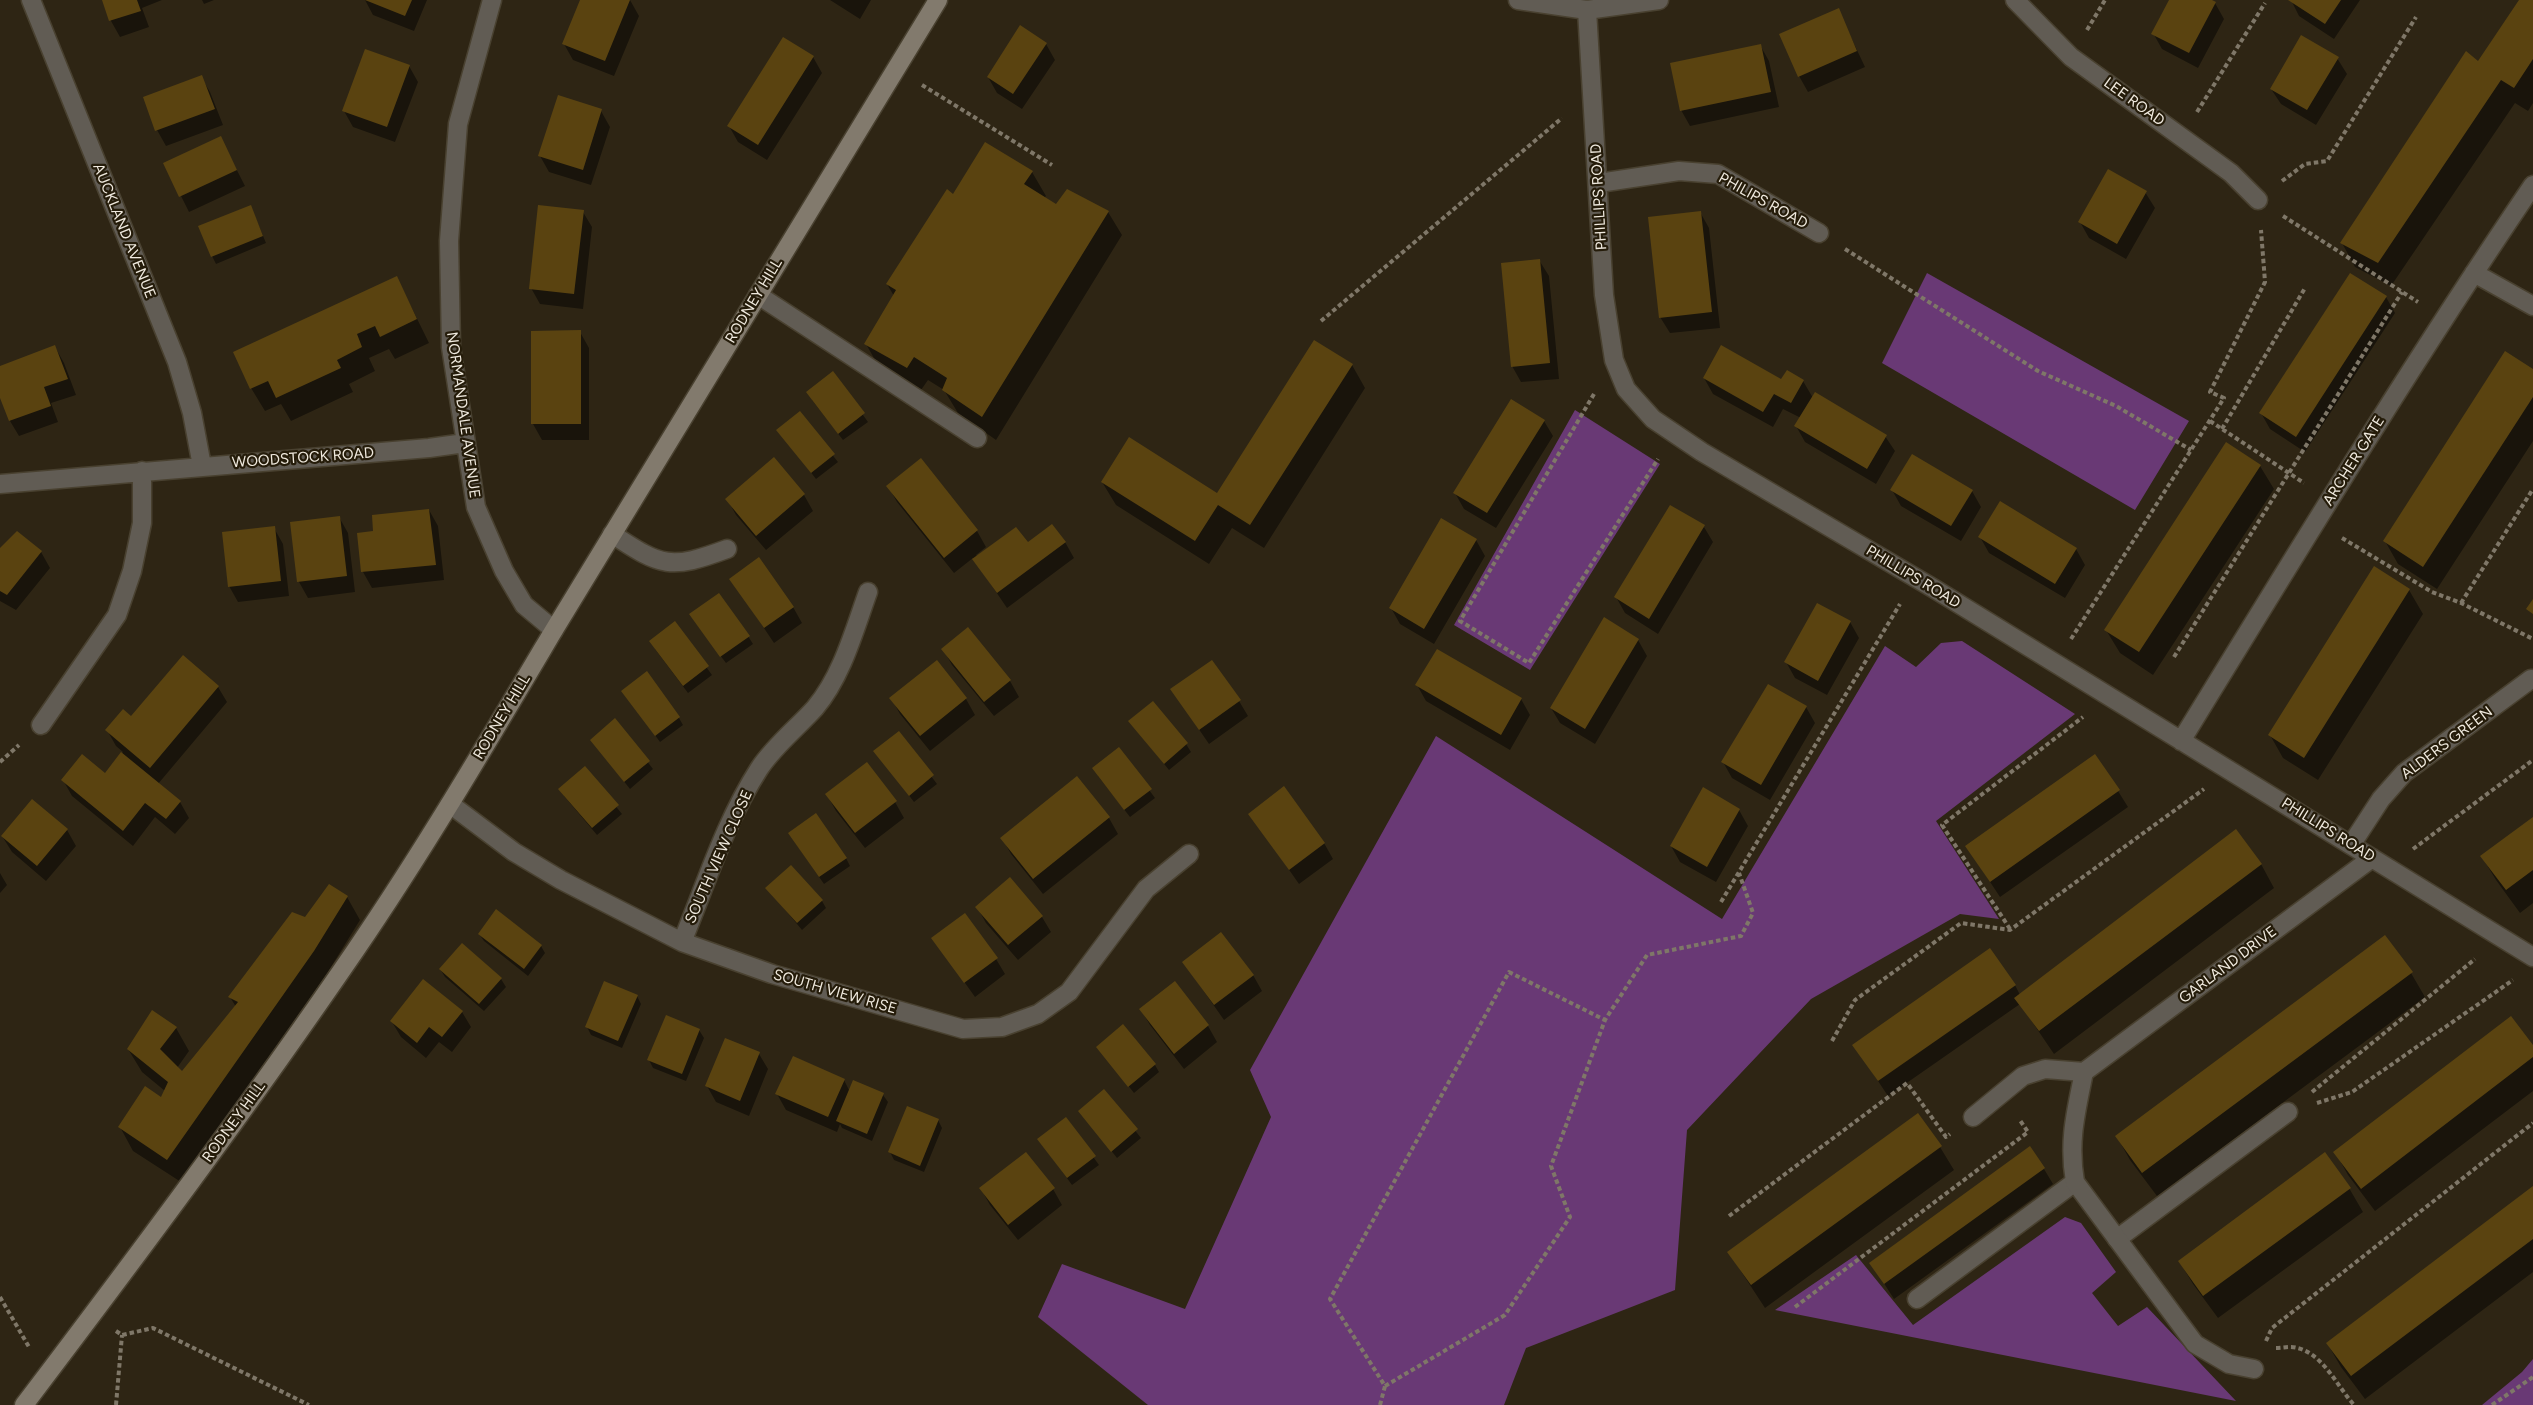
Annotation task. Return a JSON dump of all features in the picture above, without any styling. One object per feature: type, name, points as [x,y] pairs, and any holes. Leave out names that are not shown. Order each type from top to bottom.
[{"type":"street","name":"AUCKLAND AVENUE","points":[[31,0],[177,362],[192,413],[202,466]]},
{"type":"street","name":"NORMANDALE AVENUE","points":[[492,0],[458,124],[448,241],[451,347],[477,507],[496,555],[524,605],[554,630]]},
{"type":"street","name":"RODNEY HILL","points":[[24,1405],[221,1141],[356,950],[450,804],[938,0]]},
{"type":"street","points":[[1518,0],[1587,10],[1659,0]]},
{"type":"street","name":"LEE ROAD","points":[[2015,0],[2071,57],[2231,173],[2258,200]]},
{"type":"street","name":"PHILLIPS ROAD","points":[[1587,10],[1604,295],[1614,360],[1626,389],[1653,419],[1702,452],[1916,578],[2533,957]]},
{"type":"street","name":"PHILIPS ROAD","points":[[1599,183],[1679,171],[1718,174],[1819,233]]},
{"type":"street","name":"ARCHER GATE","points":[[2181,741],[2444,318],[2533,185]]},
{"type":"street","points":[[2474,273],[2533,306]]},
{"type":"street","points":[[758,295],[977,438]]},
{"type":"street","name":"WOODSTOCK ROAD","points":[[0,484],[429,448],[465,443]]},
{"type":"street","points":[[41,725],[117,615],[132,571],[142,523],[142,471]]},
{"type":"street","points":[[612,534],[644,555],[664,563],[692,562],[727,549]]},
{"type":"street","name":"SOUTH VIEW CLOSE","points":[[682,942],[734,816],[759,769],[786,735],[815,708],[833,682],[849,646],[868,592]]},
{"type":"street","name":"ALDERS GREEN","points":[[2351,845],[2381,799],[2404,773],[2531,679]]},
{"type":"street","name":"SOUTH VIEW RISE","points":[[450,804],[514,852],[561,880],[682,942],[772,974],[963,1029],[1002,1027],[1038,1014],[1069,992],[1146,889],[1188,854]]},
{"type":"street","name":"GARLAND DRIVE","points":[[2084,1072],[2372,858]]},
{"type":"street","points":[[1973,1117],[2023,1076],[2045,1069],[2084,1072],[2072,1128],[2071,1158],[2075,1182],[2195,1344],[2229,1364],[2254,1369]]},
{"type":"street","points":[[2117,1239],[2288,1112]]},
{"type":"street","points":[[1917,1299],[2075,1182]]},
{"type":"path","points":[[2181,137],[2265,3]]},
{"type":"path","points":[[2258,200],[2305,164],[2327,161],[2416,17]]},
{"type":"path","points":[[896,69],[1052,165]]},
{"type":"path","points":[[1321,321],[1593,92]]},
{"type":"path","points":[[2258,200],[2444,318]]},
{"type":"path","points":[[2055,665],[2224,398],[2210,392],[2265,282],[2258,200]]},
{"type":"path","points":[[1819,233],[2038,371],[2116,406],[2191,450]]},
{"type":"path","points":[[2222,429],[2306,288]]},
{"type":"path","points":[[2174,657],[2402,292]]},
{"type":"path","points":[[1614,360],[1460,621],[1529,663],[1675,433]]},
{"type":"path","points":[[2210,421],[2329,500]]},
{"type":"path","points":[[2461,603],[2533,489]]},
{"type":"path","points":[[2316,522],[2432,592],[2461,603],[2533,639]]},
{"type":"path","points":[[1721,902],[1916,578]]},
{"type":"path","points":[[2010,930],[1942,825],[2109,697]]},
{"type":"path","points":[[2388,867],[2533,760]]},
{"type":"path","points":[[1832,1041],[1855,1000],[1960,923],[2010,930],[2230,770]]},
{"type":"path","points":[[1380,1405],[1385,1386],[1505,1315],[1570,1217],[1551,1166],[1605,1020],[1647,955],[1741,936],[1753,913],[1739,873]]},
{"type":"path","points":[[2288,1112],[2502,938]]},
{"type":"path","points":[[1385,1386],[1330,1299],[1509,972],[1605,1020]]},
{"type":"path","points":[[2288,1112],[2352,1092],[2514,979]]},
{"type":"path","points":[[1729,1216],[1907,1083],[1946,1137],[1973,1117]]},
{"type":"path","points":[[1795,1307],[2028,1132],[2000,1095]]},
{"type":"path","points":[[2254,1369],[2272,1328],[2533,1123]]},
{"type":"path","points":[[0,1297],[45,1377]]},
{"type":"path","points":[[91,1316],[122,1335],[153,1328],[309,1405]]},
{"type":"path","points":[[116,1405],[122,1335]]},
{"type":"path","points":[[2265,1341],[2277,1348],[2293,1347],[2306,1352],[2327,1368],[2341,1391],[2354,1405]]},
{"type":"path","points":[[2492,1405],[2533,1377]]},
{"type":"shaded area","points":[[1927,273],[2189,421],[2135,510],[1882,363]]},
{"type":"shaded area","points":[[1575,410],[1660,464],[1530,670],[1454,625]]},
{"type":"shaded area","points":[[1962,641],[2075,714],[1936,821],[1999,919],[1960,914],[1811,999],[1687,1130],[1675,1290],[1526,1348],[1504,1405],[1148,1405],[1038,1317],[1062,1264],[1185,1309],[1271,1117],[1250,1070],[1436,736],[1722,919],[1885,646],[1916,667],[1941,643]]},
{"type":"shaded area","points":[[2065,1217],[2081,1223],[2116,1272],[2092,1293],[2118,1326],[2147,1307],[2236,1401],[1775,1310],[1856,1255],[1913,1325]]},
{"type":"shaded area","points":[[2533,1359],[2533,1405],[2482,1405],[2522,1372]]},
{"type":"building","points":[[102,0],[137,0],[141,11],[109,21]]},
{"type":"building","points":[[365,0],[412,0],[405,16]]},
{"type":"building","points":[[580,0],[630,0],[605,61],[562,44]]},
{"type":"building","points":[[2169,0],[2212,0],[2216,2],[2189,53],[2151,34]]},
{"type":"building","points":[[2288,0],[2341,0],[2325,24]]},
{"type":"building","points":[[2519,0],[2533,0],[2533,59],[2514,88],[2501,80],[2378,263],[2340,243],[2466,51],[2478,61]]},
{"type":"building","points":[[1839,8],[1857,51],[1798,77],[1779,34]]},
{"type":"building","points":[[1020,25],[1047,43],[1013,94],[987,77]]},
{"type":"building","points":[[2301,35],[2339,57],[2307,110],[2270,89]]},
{"type":"building","points":[[783,37],[814,56],[758,145],[727,126]]},
{"type":"building","points":[[1761,44],[1771,92],[1680,111],[1670,63]]},
{"type":"building","points":[[365,49],[410,65],[387,127],[342,111]]},
{"type":"building","points":[[202,75],[215,109],[155,131],[143,97]]},
{"type":"building","points":[[558,95],[602,109],[583,170],[538,156]]},
{"type":"building","points":[[221,136],[237,170],[179,197],[163,163]]},
{"type":"building","points":[[985,142],[1033,171],[1024,184],[1056,204],[1067,189],[1109,211],[982,417],[942,390],[947,378],[914,357],[907,368],[864,344],[896,290],[886,284],[947,189],[953,194]]},
{"type":"building","points":[[2108,169],[2147,191],[2117,244],[2078,222]]},
{"type":"building","points":[[251,205],[263,236],[211,257],[198,226]]},
{"type":"building","points":[[538,205],[584,210],[574,294],[529,289]]},
{"type":"building","points":[[1701,211],[1712,312],[1659,318],[1648,217]]},
{"type":"building","points":[[1540,259],[1550,363],[1511,367],[1501,263]]},
{"type":"building","points":[[2350,273],[2387,296],[2296,437],[2259,413]]},
{"type":"building","points":[[397,276],[417,319],[380,337],[375,326],[357,334],[362,347],[337,360],[341,368],[276,398],[268,381],[250,389],[233,352]]},
{"type":"building","points":[[581,330],[581,424],[531,424],[531,331]]},
{"type":"building","points":[[1314,340],[1353,364],[1250,525],[1218,505],[1195,541],[1101,482],[1129,437],[1217,493]]},
{"type":"building","points":[[55,345],[68,379],[44,387],[51,406],[9,421],[0,398],[0,366]]},
{"type":"building","points":[[1721,345],[1781,379],[1787,370],[1804,380],[1791,403],[1774,394],[1763,412],[1703,378]]},
{"type":"building","points":[[2505,351],[2533,369],[2533,397],[2423,567],[2383,541]]},
{"type":"building","points":[[833,371],[865,413],[838,434],[806,392]]},
{"type":"building","points":[[1815,392],[1887,435],[1867,469],[1794,426]]},
{"type":"building","points":[[1511,399],[1545,420],[1487,513],[1453,493]]},
{"type":"building","points":[[800,411],[835,454],[811,473],[776,430]]},
{"type":"building","points":[[2226,442],[2261,465],[2139,652],[2104,630]]},
{"type":"building","points":[[1912,454],[1973,490],[1951,526],[1890,490]]},
{"type":"building","points":[[774,457],[805,494],[756,536],[725,499]]},
{"type":"building","points":[[921,458],[978,530],[944,558],[886,486]]},
{"type":"building","points":[[2000,501],[2077,548],[2055,584],[1978,537]]},
{"type":"building","points":[[1670,505],[1705,525],[1649,619],[1614,597]]},
{"type":"building","points":[[429,509],[436,565],[361,572],[357,533],[373,531],[372,515]]},
{"type":"building","points":[[340,516],[347,576],[297,582],[290,522]]},
{"type":"building","points":[[1441,518],[1477,539],[1424,629],[1389,608]]},
{"type":"building","points":[[1052,524],[1066,542],[997,593],[972,559],[1016,527],[1028,542]]},
{"type":"building","points":[[275,526],[281,581],[228,587],[222,532]]},
{"type":"building","points":[[17,531],[42,551],[7,595],[0,591],[0,548]]},
{"type":"building","points":[[759,557],[794,607],[764,628],[729,579]]},
{"type":"building","points":[[2374,566],[2410,589],[2304,758],[2268,735]]},
{"type":"building","points":[[719,593],[750,636],[720,657],[689,614]]},
{"type":"building","points":[[2533,599],[2533,614],[2526,609]]},
{"type":"building","points":[[1817,603],[1851,621],[1818,681],[1784,662]]},
{"type":"building","points":[[1604,617],[1639,639],[1585,729],[1550,708]]},
{"type":"building","points":[[675,621],[709,666],[683,686],[649,641]]},
{"type":"building","points":[[968,627],[1011,680],[984,702],[941,649]]},
{"type":"building","points":[[1437,649],[1522,698],[1501,735],[1415,685]]},
{"type":"building","points":[[183,655],[219,686],[150,768],[105,730],[123,709],[131,716]]},
{"type":"building","points":[[937,660],[967,698],[920,736],[889,698]]},
{"type":"building","points":[[1212,660],[1241,700],[1199,730],[1170,689]]},
{"type":"building","points":[[647,671],[680,717],[655,736],[621,691]]},
{"type":"building","points":[[1768,684],[1807,706],[1761,785],[1721,762]]},
{"type":"building","points":[[1153,701],[1188,743],[1164,764],[1128,721]]},
{"type":"building","points":[[615,718],[650,761],[624,782],[590,740]]},
{"type":"building","points":[[899,731],[934,775],[909,796],[873,751]]},
{"type":"building","points":[[1119,747],[1152,789],[1124,810],[1092,768]]},
{"type":"building","points":[[121,752],[181,801],[166,819],[145,803],[123,831],[61,780],[82,754],[105,773]]},
{"type":"building","points":[[2095,754],[2120,790],[1990,882],[1965,846]]},
{"type":"building","points":[[867,762],[897,801],[855,833],[825,794]]},
{"type":"building","points":[[585,766],[619,805],[592,828],[558,789]]},
{"type":"building","points":[[1077,776],[1110,817],[1033,879],[1000,838]]},
{"type":"building","points":[[1284,786],[1325,843],[1289,870],[1248,814]]},
{"type":"building","points":[[1703,787],[1740,809],[1707,867],[1670,846]]},
{"type":"building","points":[[32,799],[68,829],[37,866],[1,836]]},
{"type":"building","points":[[816,813],[847,858],[819,877],[788,833]]},
{"type":"building","points":[[2533,817],[2533,870],[2506,890],[2480,856]]},
{"type":"building","points":[[2236,829],[2262,864],[2039,1031],[2014,998]]},
{"type":"building","points":[[791,865],[823,900],[797,923],[765,888]]},
{"type":"building","points":[[1010,877],[1043,916],[1008,945],[975,907]]},
{"type":"building","points":[[329,884],[348,896],[314,951],[167,1160],[118,1127],[145,1086],[161,1097],[168,1082],[127,1049],[152,1010],[177,1027],[160,1049],[182,1071],[238,1002],[228,997],[292,912],[305,917]]},
{"type":"building","points":[[496,909],[542,945],[524,969],[478,934]]},
{"type":"building","points":[[965,913],[998,958],[964,983],[931,938]]},
{"type":"building","points":[[1221,932],[1254,975],[1214,1005],[1182,962]]},
{"type":"building","points":[[2385,935],[2413,972],[2142,1173],[2115,1136]]},
{"type":"building","points":[[462,943],[502,978],[479,1004],[439,969]]},
{"type":"building","points":[[1990,948],[2016,985],[1878,1081],[1852,1045]]},
{"type":"building","points":[[423,979],[463,1011],[442,1037],[429,1027],[417,1043],[390,1021]]},
{"type":"building","points":[[604,981],[638,995],[618,1041],[585,1027]]},
{"type":"building","points":[[1175,981],[1209,1025],[1174,1054],[1139,1009]]},
{"type":"building","points":[[666,1015],[700,1029],[682,1074],[647,1060]]},
{"type":"building","points":[[2511,1016],[2533,1045],[2533,1057],[2361,1189],[2333,1152]]},
{"type":"building","points":[[1123,1024],[1156,1064],[1128,1087],[1096,1047]]},
{"type":"building","points":[[725,1038],[760,1052],[740,1101],[705,1086]]},
{"type":"building","points":[[793,1056],[845,1079],[828,1117],[775,1094]]},
{"type":"building","points":[[853,1080],[884,1093],[867,1134],[836,1121]]},
{"type":"building","points":[[1104,1089],[1138,1129],[1111,1152],[1078,1111]]},
{"type":"building","points":[[907,1106],[939,1119],[920,1166],[888,1152]]},
{"type":"building","points":[[1918,1113],[1942,1146],[1751,1285],[1727,1252]]},
{"type":"building","points":[[1066,1117],[1096,1156],[1067,1178],[1037,1139]]},
{"type":"building","points":[[2030,1146],[2045,1168],[1884,1284],[1869,1263]]},
{"type":"building","points":[[1026,1152],[1055,1188],[1008,1225],[979,1188]]},
{"type":"building","points":[[2325,1152],[2351,1188],[2203,1296],[2178,1261]]},
{"type":"building","points":[[2533,1186],[2533,1239],[2351,1376],[2326,1343]]}]
